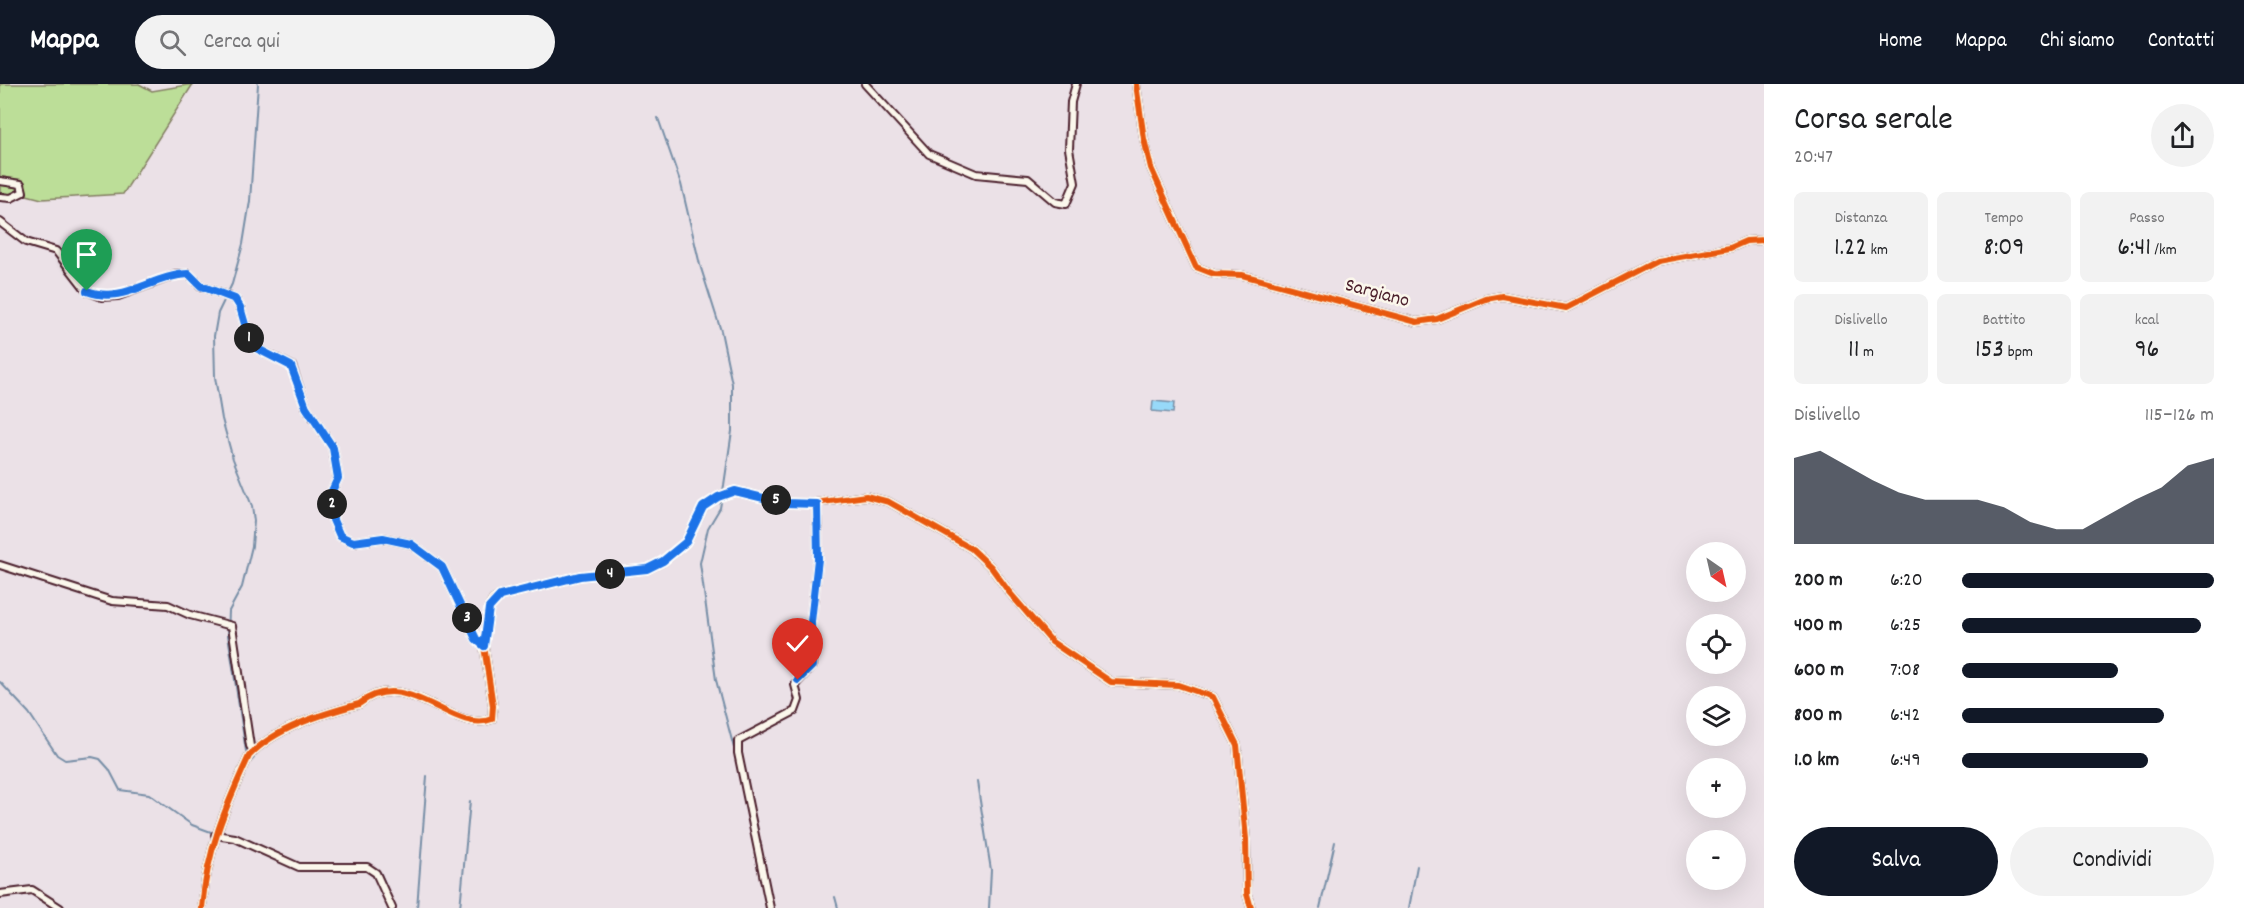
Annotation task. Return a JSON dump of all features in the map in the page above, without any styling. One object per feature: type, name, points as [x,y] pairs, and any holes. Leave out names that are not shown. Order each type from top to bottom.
[{"type":"street","points":[[865,84],[929,154],[976,174],[1028,179],[1055,202],[1066,204],[1075,183],[1069,149],[1071,102],[1076,84]]},
{"type":"street","name":"Sargiano","points":[[1136,84],[1151,168],[1196,267],[1214,274],[1242,275],[1416,322],[1437,319],[1486,299],[1502,296],[1566,308],[1657,261],[1730,248],[1746,241],[1764,240]]},
{"type":"street","points":[[0,181],[21,183],[23,192],[11,198],[0,197]]},
{"type":"street","points":[[0,222],[26,242],[56,251],[87,291],[102,297],[118,296],[177,274],[189,274],[201,286],[235,299],[240,307],[249,338],[256,348],[291,366],[306,407],[333,448],[338,478],[332,491],[333,520],[340,536],[353,542],[383,538],[411,544],[442,567],[476,639],[484,646]]},
{"type":"street","points":[[202,908],[205,874],[216,833],[249,756],[254,751],[285,731],[359,704],[368,696],[384,691],[400,692],[469,719],[486,721],[492,719],[493,706],[484,646],[489,608],[493,600],[500,596],[580,576],[628,573],[647,569],[663,561],[686,542],[703,507],[718,497],[735,491],[784,503],[817,504],[866,496],[889,502],[972,549],[991,567],[1009,592],[1052,642],[1111,682],[1178,685],[1213,697],[1235,738],[1246,839],[1247,894],[1251,908]]},
{"type":"street","points":[[770,908],[738,753],[738,741],[795,711],[799,700],[795,684],[812,666],[811,622],[818,559],[817,504]]},
{"type":"street","points":[[0,565],[112,601],[168,605],[190,615],[229,625],[250,746],[254,751]]},
{"type":"street","points":[[216,833],[235,838],[299,867],[367,867],[376,873],[392,908]]},
{"type":"street","points":[[0,894],[32,890],[60,908]]},
{"type":"green space","points":[[0,84],[139,84],[152,91],[193,84],[123,194],[42,199],[19,193],[0,195]]},
{"type":"water","points":[[1153,401],[1174,403],[1173,413],[1152,411]]},
{"type":"waterway","points":[[246,751],[228,635],[229,611],[242,587],[252,546],[254,521],[252,506],[233,459],[222,419],[215,377],[214,336],[218,313],[232,284],[243,244],[250,201],[258,84]]},
{"type":"waterway","points":[[658,118],[681,184],[700,265],[721,331],[732,384],[732,431],[720,508],[708,528],[700,563],[716,680],[736,756]]},
{"type":"waterway","points":[[0,682],[29,713],[57,755],[65,760],[92,757],[100,759],[109,769],[120,790],[149,794],[192,825],[211,832],[230,834]]},
{"type":"waterway","points":[[247,766],[254,758]]},
{"type":"waterway","points":[[417,908],[427,776]]},
{"type":"waterway","points":[[977,782],[991,870],[989,908]]},
{"type":"waterway","points":[[460,908],[470,801]]},
{"type":"waterway","points":[[1320,908],[1335,842]]},
{"type":"waterway","points":[[1409,908],[1417,866]]},
{"type":"waterway","points":[[372,867],[380,872],[389,893]]},
{"type":"waterway","points":[[767,880],[773,908]]},
{"type":"waterway","points":[[835,897],[838,908]]},
{"type":"cycle path","points":[[1136,84],[1151,168],[1196,267],[1214,274],[1242,275],[1417,322],[1437,319],[1486,299],[1502,296],[1566,308],[1657,261],[1730,248],[1746,241],[1764,240]]},
{"type":"cycle path","points":[[202,908],[208,867],[218,830],[249,756],[260,746],[272,737],[300,723],[359,704],[377,694],[394,692],[412,696],[461,718],[477,721],[492,719],[493,706],[484,646],[489,608],[493,600],[500,596],[580,576],[647,569],[664,561],[686,542],[703,508],[718,497],[735,491],[784,503],[808,504],[866,496],[889,502],[972,549],[991,567],[1009,592],[1052,642],[1111,682],[1178,685],[1213,697],[1237,745],[1246,839],[1247,894],[1251,908]]},
{"type":"route","points":[[87,291],[102,297],[118,296],[177,274],[189,274],[201,286],[235,299],[240,307],[249,338],[256,348],[291,366],[306,407],[318,429],[333,448],[338,478],[332,491],[333,520],[340,536],[353,542],[383,538],[411,544],[442,567],[476,639],[484,646],[489,608],[493,600],[500,596],[565,579],[647,569],[663,561],[686,542],[703,507],[718,497],[735,491],[768,497],[784,503],[817,504],[818,559],[811,622],[812,666],[798,680]]}]
